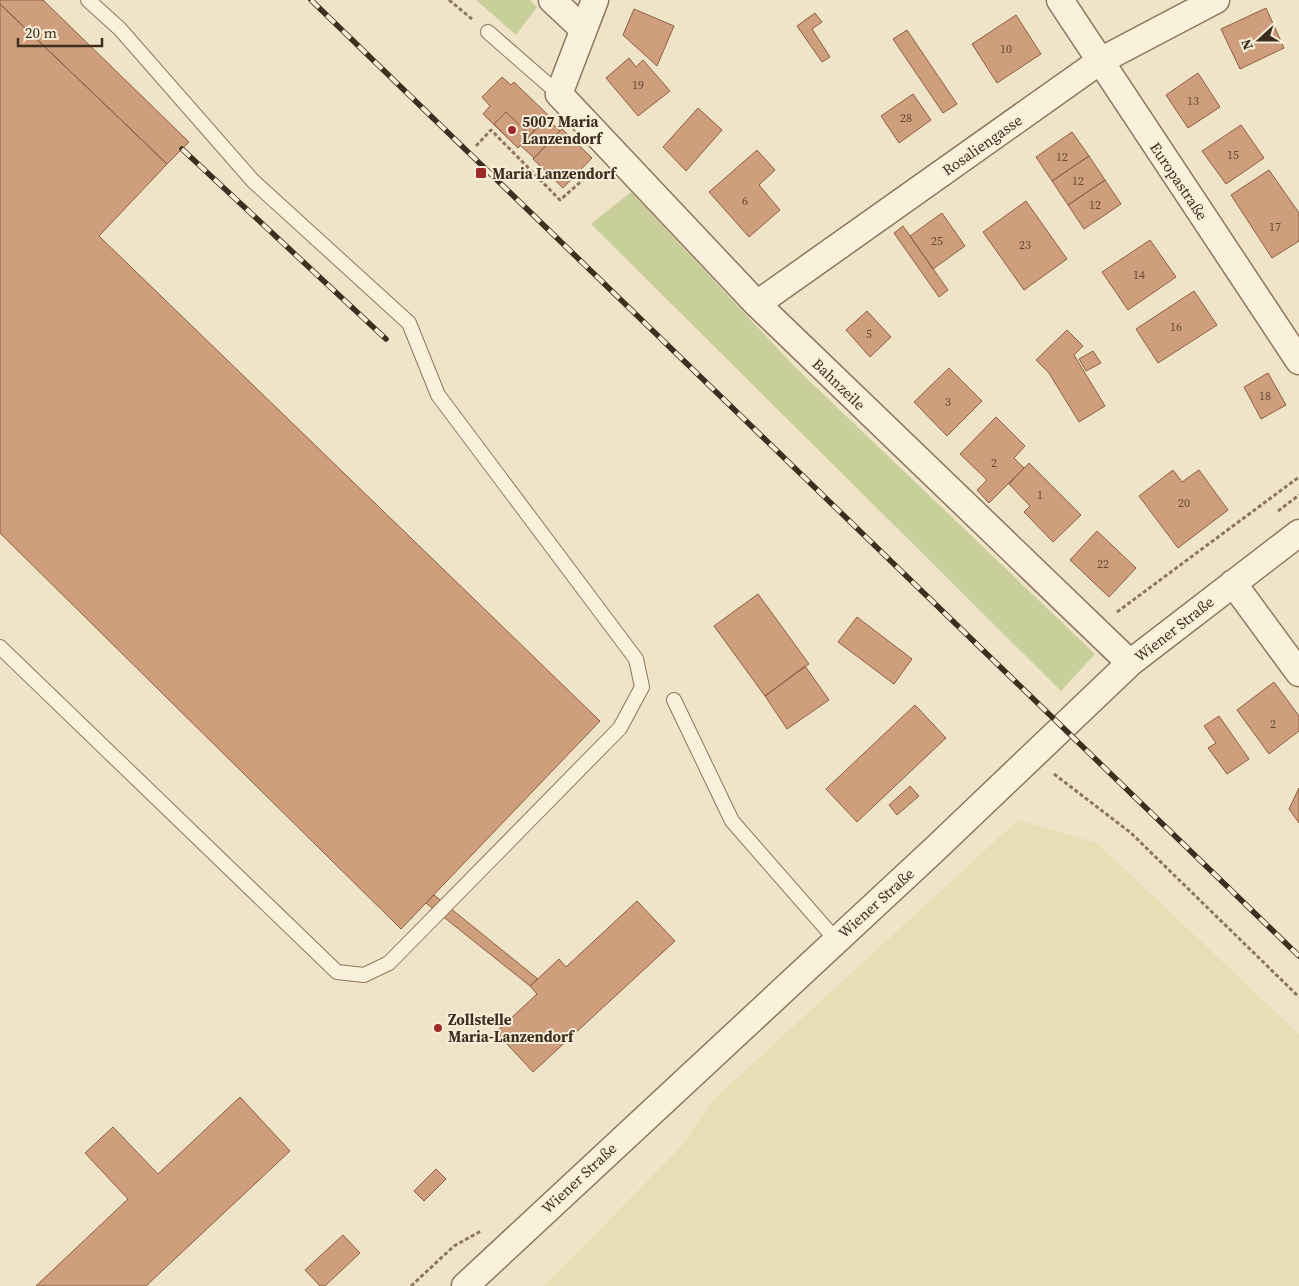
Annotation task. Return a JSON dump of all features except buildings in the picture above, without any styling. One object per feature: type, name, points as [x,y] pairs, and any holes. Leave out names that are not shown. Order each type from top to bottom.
[{"type":"street","points":[[552,0],[583,29]]},
{"type":"street","points":[[559,94],[595,0]]},
{"type":"street","name":"Europastraße","points":[[1060,0],[1299,361]]},
{"type":"street","name":"Rosaliengasse","points":[[757,304],[1100,61],[1216,0]]},
{"type":"street","name":"Bahnzeile","points":[[559,94],[757,304],[1130,663]]},
{"type":"street","name":"Wiener Straße","points":[[465,1286],[1033,757],[1130,663],[1299,532]]},
{"type":"street","points":[[1233,583],[1299,673]]},
{"type":"lane","points":[[0,647],[337,972],[364,974],[389,963],[620,728],[642,687],[636,659],[438,395],[409,323],[253,181],[120,29],[88,0]]},
{"type":"lane","points":[[488,32],[559,94]]},
{"type":"lane","points":[[674,700],[732,820],[836,940]]},
{"type":"path","points":[[449,0],[488,32]]},
{"type":"path","points":[[476,146],[492,130],[560,200],[614,152]]},
{"type":"path","points":[[1094,629],[1299,477]]},
{"type":"path","points":[[1033,757],[1131,833],[1299,998]]},
{"type":"shaded area","points":[[1018,820],[1097,843],[1299,1034],[1299,1286],[544,1286],[680,1148],[712,1101]]},
{"type":"green space","points":[[476,0],[530,0],[537,7],[516,35]]},
{"type":"green space","points":[[631,192],[795,367],[1095,654],[1061,691],[591,224]]},
{"type":"railway","points":[[311,0],[1299,956]]},
{"type":"railway","points":[[182,149],[386,339]]},
{"type":"place","name":"5007 Maria Lanzendorf","points":[[512,130]]},
{"type":"place","name":"Maria Lanzendorf","points":[[481,173]]},
{"type":"place","name":"Zollstelle Maria-Lanzendorf","points":[[438,1028]]}]
